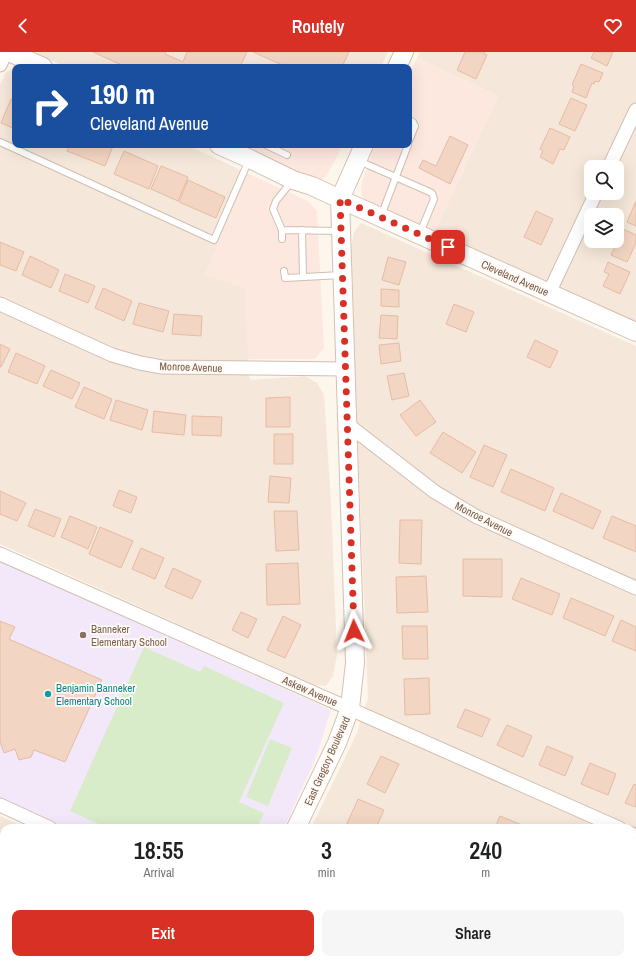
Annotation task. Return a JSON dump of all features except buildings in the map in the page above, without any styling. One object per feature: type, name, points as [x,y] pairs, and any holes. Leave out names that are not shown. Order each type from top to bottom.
[{"type":"main road","points":[[10,52],[36,64]]},
{"type":"main road","points":[[398,64],[404,52]]},
{"type":"main road","name":"Cleveland Avenue","points":[[227,148],[243,154],[293,180],[312,186],[636,332]]},
{"type":"main road","name":"East Gregory Boulevard","points":[[298,824],[337,743],[350,708],[354,663],[340,199],[361,153]]},
{"type":"street","points":[[0,65],[6,52]]},
{"type":"street","points":[[612,160],[636,110]]},
{"type":"street","points":[[549,293],[593,200]]},
{"type":"street","name":"Monroe Avenue","points":[[0,304],[112,355],[162,368],[346,369]]},
{"type":"street","name":"Monroe Avenue","points":[[347,424],[435,492],[477,517],[636,588]]},
{"type":"street","name":"Askew Avenue","points":[[0,554],[610,824]]},
{"type":"street","points":[[0,806],[41,824]]},
{"type":"lane","points":[[412,122],[415,126],[412,134]]},
{"type":"lane","points":[[0,142],[12,147]]},
{"type":"lane","points":[[13,148],[214,240],[243,154]]},
{"type":"lane","points":[[381,217],[407,148]]},
{"type":"lane","points":[[275,149],[287,155]]},
{"type":"lane","points":[[361,153],[395,178],[432,193],[434,198],[419,234]]},
{"type":"lane","points":[[282,239],[282,230],[273,209],[276,201],[293,180]]},
{"type":"lane","points":[[282,230],[342,231]]},
{"type":"lane","points":[[302,230],[303,277]]},
{"type":"lane","points":[[284,271],[285,278],[343,274]]},
{"type":"shaded area","points":[[34,52],[388,52],[382,64],[60,64]]},
{"type":"shaded area","points":[[420,52],[636,52],[636,324],[434,233],[498,96],[417,58]]},
{"type":"shaded area","points":[[417,58],[498,96],[434,233],[368,203],[362,195],[361,185],[374,148],[412,148],[412,69]]},
{"type":"shaded area","points":[[12,70],[12,148],[193,148],[249,174],[205,275],[245,287],[250,380],[305,376],[317,383],[324,395],[331,502],[337,655],[333,676],[326,686],[314,685],[0,544],[0,85],[6,72]]},
{"type":"shaded area","points":[[242,148],[341,148],[327,175],[319,182]]},
{"type":"shaded area","points":[[249,174],[308,201],[317,211],[324,348],[315,359],[248,359],[245,287],[204,275]]},
{"type":"shaded area","points":[[361,223],[636,346],[636,824],[313,824],[357,733],[368,698],[350,284],[350,253],[354,232]]},
{"type":"shaded area","name":"Banneker Elementary School","points":[[0,561],[331,710],[315,760],[286,824],[53,824],[0,800]]},
{"type":"shaded area","points":[[0,816],[18,824],[0,824]]},
{"type":"green space","points":[[144,647],[200,672],[204,666],[284,703],[239,802],[264,813],[259,824],[98,824],[70,811]]},
{"type":"green space","points":[[270,739],[292,748],[268,806],[246,797]]},
{"type":"place","name":"Banneker Elementary School","points":[[83,635]]},
{"type":"place","name":"Benjamin Banneker Elementary School","points":[[48,694]]},
{"type":"route","points":[[354,631],[340,199],[448,247]]}]
